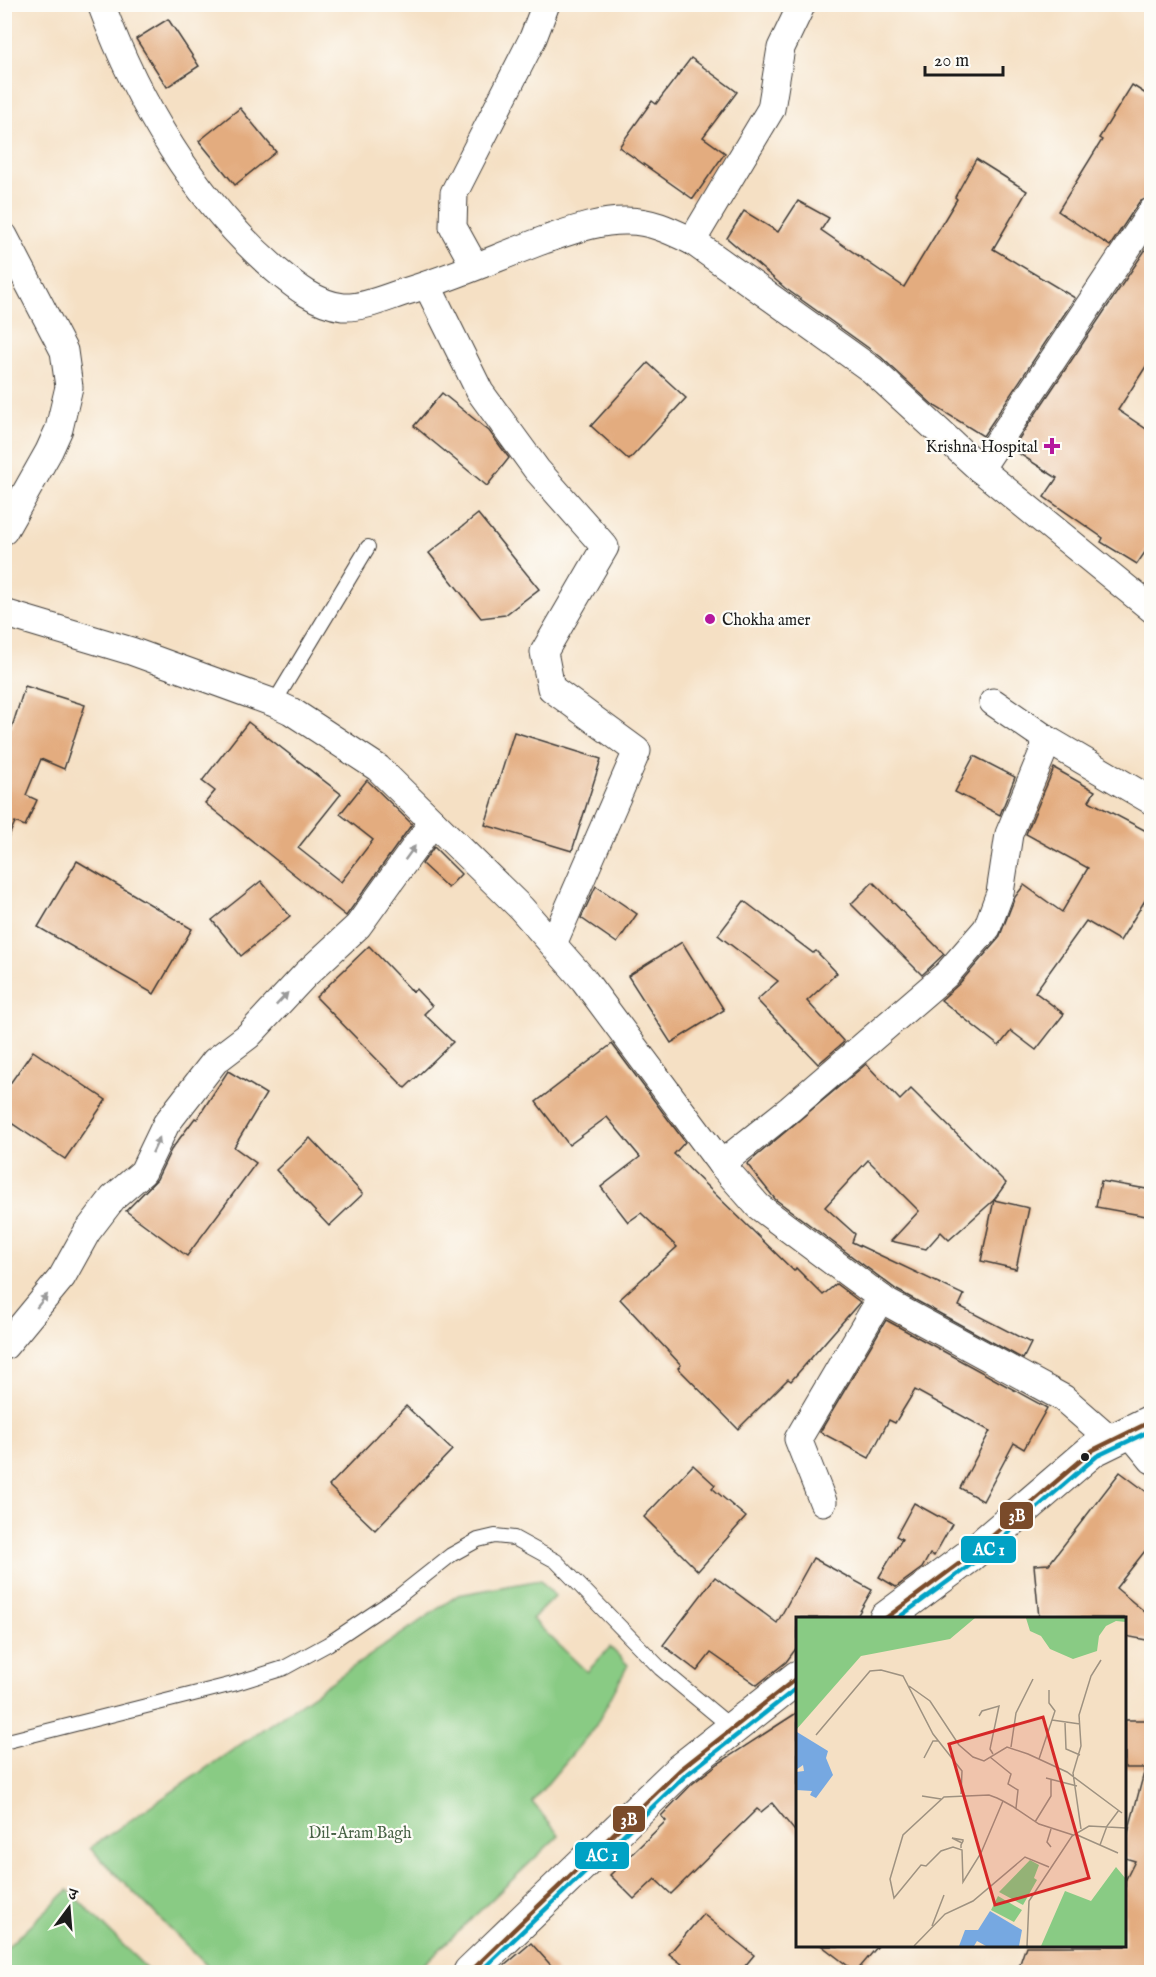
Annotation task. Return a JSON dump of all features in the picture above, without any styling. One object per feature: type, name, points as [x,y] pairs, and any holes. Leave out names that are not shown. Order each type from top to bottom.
[{"type":"main road","points":[[887,1617],[968,1557],[1093,1450],[1130,1430]]},
{"type":"main road","points":[[470,1972],[680,1770],[731,1727],[796,1678]]},
{"type":"street","points":[[101,4],[137,87],[176,156],[236,231],[280,273],[308,294],[325,303],[344,307],[364,305],[427,285],[566,233],[612,221],[647,223],[692,241],[872,370],[980,469],[1152,609]]},
{"type":"street","points":[[474,266],[453,227],[454,193],[533,38],[546,4]]},
{"type":"street","points":[[692,241],[771,109],[781,48],[802,4]]},
{"type":"street","points":[[980,469],[1152,211]]},
{"type":"street","points":[[4,236],[64,351],[69,387],[59,429],[4,531]]},
{"type":"street","points":[[427,285],[480,392],[537,470],[605,547],[544,652],[551,688],[637,751],[553,944]]},
{"type":"street","points":[[4,614],[131,651],[274,703],[291,711],[378,768],[521,908],[553,944],[584,980],[721,1164],[758,1206],[881,1298],[1063,1398],[1130,1430],[1152,1460]]},
{"type":"street","points":[[993,702],[1048,740],[1152,801]]},
{"type":"street","points":[[721,1164],[790,1109],[947,975],[987,928],[1000,893],[1009,834],[1048,740]]},
{"type":"street","points":[[5,1346],[62,1277],[87,1232],[113,1198],[143,1172],[166,1124],[215,1060],[248,1036],[306,974],[358,926],[433,822]]},
{"type":"street","points":[[823,1502],[798,1439],[881,1298]]},
{"type":"lane","points":[[274,703],[368,547]]},
{"type":"lane","points":[[4,1742],[233,1684],[284,1668],[337,1638],[398,1597],[452,1555],[478,1540],[495,1536],[514,1538],[556,1561],[660,1668],[731,1727]]},
{"type":"path","points":[[4,1962],[14,1972]]},
{"type":"green space","name":"Dil-Aram Bagh","points":[[540,1580],[555,1596],[532,1619],[587,1672],[610,1647],[628,1665],[595,1727],[532,1802],[559,1835],[416,1972],[213,1972],[90,1848],[458,1595]]},
{"type":"green space","points":[[68,1890],[150,1972],[5,1972],[5,1949]]},
{"type":"building","points":[[168,19],[199,66],[167,87],[136,39]]},
{"type":"building","points":[[691,58],[737,92],[703,137],[725,153],[693,199],[619,147],[652,101],[656,104]]},
{"type":"building","points":[[1132,85],[1152,98],[1152,196],[1139,202],[1110,246],[1058,211],[1102,140],[1099,138]]},
{"type":"building","points":[[240,108],[276,152],[235,185],[199,141]]},
{"type":"building","points":[[976,159],[1027,191],[993,249],[1075,298],[983,436],[933,405],[881,357],[785,288],[727,238],[744,211],[778,232],[798,201],[829,218],[821,230],[904,287],[957,199],[955,197]]},
{"type":"building","points":[[1152,240],[1152,357],[1118,410],[1152,433],[1152,542],[1137,564],[1101,542],[1103,538],[1044,497],[1057,478],[1012,449]]},
{"type":"building","points":[[648,363],[686,398],[629,460],[591,426]]},
{"type":"building","points":[[442,393],[489,431],[509,458],[487,486],[414,426]]},
{"type":"building","points":[[478,514],[539,589],[505,615],[481,618],[429,553]]},
{"type":"building","points":[[25,686],[85,705],[64,769],[41,759],[26,795],[37,800],[25,826],[15,822],[5,845],[4,723],[12,727]]},
{"type":"building","points":[[248,722],[341,794],[298,848],[341,882],[373,840],[340,814],[367,780],[412,824],[346,916],[205,803],[215,791],[202,781]]},
{"type":"building","points":[[514,732],[601,759],[572,851],[485,825]]},
{"type":"building","points":[[974,756],[1015,777],[1000,815],[955,792]]},
{"type":"building","points":[[1054,768],[1095,791],[1089,801],[1152,834],[1152,889],[1120,941],[1086,921],[1035,992],[1064,1014],[1036,1050],[1011,1031],[999,1046],[941,1000],[959,984],[999,938],[1015,897],[1024,885],[1062,912],[1088,868],[1026,834]]},
{"type":"building","points":[[434,847],[461,874],[448,888],[422,864]]},
{"type":"building","points":[[77,861],[192,929],[154,994],[38,927]]},
{"type":"building","points":[[261,881],[290,916],[241,956],[212,920]]},
{"type":"building","points":[[873,882],[944,954],[922,975],[851,904]]},
{"type":"building","points":[[596,886],[637,914],[617,943],[581,918]]},
{"type":"building","points":[[744,901],[813,953],[816,951],[837,973],[807,1001],[844,1042],[818,1064],[757,1000],[778,981],[718,935]]},
{"type":"building","points":[[682,942],[724,1010],[671,1043],[628,976]]},
{"type":"building","points":[[369,946],[413,992],[416,989],[432,1006],[424,1014],[453,1042],[405,1088],[316,997]]},
{"type":"building","points":[[612,1044],[685,1142],[674,1154],[794,1271],[796,1268],[823,1295],[836,1284],[860,1302],[791,1381],[788,1379],[738,1429],[678,1368],[681,1365],[620,1299],[677,1247],[641,1213],[628,1222],[601,1187],[640,1157],[607,1117],[569,1145],[536,1102]]},
{"type":"building","points":[[33,1051],[106,1100],[65,1159],[4,1118],[4,1092]]},
{"type":"building","points":[[866,1064],[900,1100],[911,1089],[1006,1183],[994,1200],[949,1240],[941,1232],[926,1249],[891,1241],[919,1211],[868,1160],[825,1207],[855,1234],[852,1242],[964,1295],[959,1306],[1031,1343],[1023,1359],[897,1290],[775,1199],[747,1164]]},
{"type":"building","points":[[228,1071],[266,1094],[234,1147],[256,1163],[187,1256],[126,1211],[157,1179],[171,1150],[195,1118],[197,1119]]},
{"type":"building","points":[[310,1138],[363,1194],[329,1226],[276,1170]]},
{"type":"building","points":[[1101,1181],[1152,1190],[1152,1217],[1096,1207]]},
{"type":"building","points":[[994,1200],[1029,1208],[1016,1269],[981,1261]]},
{"type":"building","points":[[886,1320],[1047,1408],[1024,1449],[1014,1443],[983,1501],[960,1488],[990,1431],[915,1390],[895,1423],[889,1420],[869,1458],[820,1432]]},
{"type":"building","points":[[406,1406],[452,1450],[375,1530],[329,1486]]},
{"type":"building","points":[[693,1465],[715,1485],[712,1488],[746,1517],[698,1571],[644,1517]]},
{"type":"building","points":[[1120,1472],[1152,1496],[1152,1542],[1116,1588],[1145,1612],[1152,1614],[1152,1641],[1126,1636],[1126,1617],[1039,1617],[1034,1565],[1049,1564]]},
{"type":"building","points":[[914,1503],[952,1524],[934,1556],[930,1554],[922,1568],[896,1587],[879,1577],[902,1539],[896,1536]]},
{"type":"building","points":[[813,1558],[872,1590],[857,1617],[796,1617],[796,1649],[786,1662],[757,1685],[711,1653],[697,1671],[663,1645],[715,1577],[777,1623]]},
{"type":"building","points":[[796,1713],[796,1833],[772,1803],[761,1812],[757,1809],[671,1894],[655,1879],[634,1899],[610,1875],[666,1821],[661,1816],[692,1784],[719,1763]]},
{"type":"building","points":[[1126,1720],[1152,1720],[1152,1768],[1126,1768]]},
{"type":"building","points":[[1145,1769],[1152,1770],[1152,1972],[1017,1972],[1026,1947],[1126,1947],[1126,1879],[1135,1861],[1126,1858],[1126,1840]]},
{"type":"building","points":[[703,1914],[754,1955],[740,1972],[692,1972],[669,1954]]},
{"type":"building","points":[[531,1943],[557,1972],[497,1972]]},
{"type":"building","points":[[823,1947],[877,1947],[856,1972]]},
{"type":"transit line","name":"3B","points":[[887,1617],[968,1557],[1093,1450],[1152,1421]]},
{"type":"transit line","points":[[899,1617],[973,1563],[1097,1456],[1152,1430]]},
{"type":"transit line","name":"3B","points":[[470,1972],[680,1770],[796,1679]]},
{"type":"transit line","points":[[480,1972],[685,1776],[796,1689]]},
{"type":"place","name":"Krishna Hospital","points":[[1052,446]]},
{"type":"place","name":"Chokha amer","points":[[710,619]]}]
